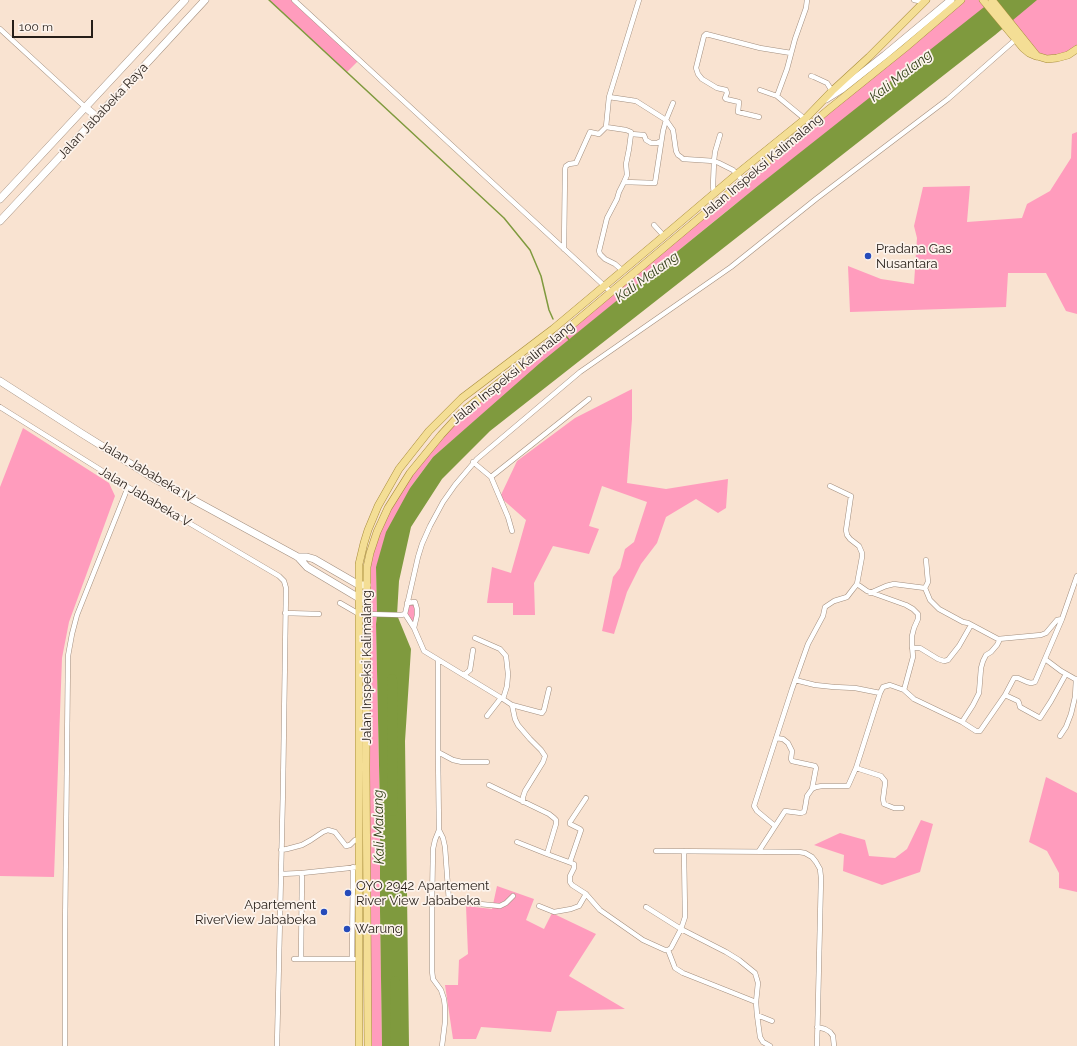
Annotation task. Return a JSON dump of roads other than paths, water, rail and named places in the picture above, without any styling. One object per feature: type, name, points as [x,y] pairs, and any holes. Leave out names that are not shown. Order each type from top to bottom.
[{"type":"main road","name":"Jalan Jababeka Raya","points":[[0,199],[185,0]]},
{"type":"main road","name":"Jalan Jababeka Raya","points":[[0,221],[205,0]]},
{"type":"main road","points":[[824,100],[843,88],[885,55],[951,0]]},
{"type":"main road","name":"Jalan Inspeksi Kalimalang","points":[[359,1046],[355,959],[356,867],[359,841],[359,614],[367,585],[368,562],[374,541],[388,508],[410,473],[462,412],[560,335],[810,124],[910,44],[962,0]]},
{"type":"main road","points":[[983,0],[1037,56]]},
{"type":"main road","points":[[992,0],[1011,29],[1015,40],[1026,51],[1037,56],[1057,58],[1067,55],[1077,49]]},
{"type":"main road","name":"Jalan Inspeksi Kalimalang","points":[[368,1046],[366,768],[367,614],[359,585],[359,572],[364,543],[378,506],[399,469],[429,431],[462,398],[536,342],[805,119],[925,1]]},
{"type":"main road","points":[[1067,55],[1077,44]]},
{"type":"main road","points":[[828,110],[843,88]]},
{"type":"main road","points":[[85,107],[98,117]]},
{"type":"main road","points":[[690,214],[696,221]]},
{"type":"main road","points":[[651,248],[656,254]]},
{"type":"main road","name":"Jalan Jababeka IV","points":[[0,381],[155,479],[298,557],[307,567],[363,599]]},
{"type":"main road","points":[[447,412],[455,420]]},
{"type":"main road","name":"Jalan Jababeka IV","points":[[298,557],[314,559],[359,585]]},
{"type":"main road","points":[[359,572],[364,574],[367,572]]},
{"type":"main road","points":[[359,585],[367,585]]},
{"type":"street","points":[[294,0],[611,292]]},
{"type":"street","points":[[564,249],[565,169],[569,164],[576,163],[590,132],[599,134],[606,127],[609,97],[639,0]]},
{"type":"street","points":[[777,96],[806,8],[807,0]]},
{"type":"street","points":[[914,0],[925,1]]},
{"type":"street","points":[[0,29],[85,107]]},
{"type":"street","points":[[758,117],[738,112],[739,102],[725,99],[727,93],[726,90],[712,85],[702,79],[698,74],[696,68],[704,36],[706,34],[760,48],[791,53]]},
{"type":"street","points":[[549,690],[542,713],[512,705],[424,651],[414,628],[405,614],[422,544],[443,502],[473,462],[580,372],[730,267],[816,199],[948,100],[1015,40]]},
{"type":"street","points":[[810,76],[827,83],[832,91]]},
{"type":"street","points":[[760,90],[777,96],[810,124]]},
{"type":"street","points":[[609,97],[636,101],[666,120],[673,130],[678,155],[683,159],[714,161],[727,166],[743,181]]},
{"type":"street","points":[[624,182],[655,183],[661,140],[666,120],[673,103]]},
{"type":"street","points":[[606,127],[628,131],[631,132],[631,134],[644,134],[646,140],[651,143],[657,143],[661,140]]},
{"type":"street","points":[[623,271],[602,256],[599,251],[607,218],[627,175],[626,164],[631,134]]},
{"type":"street","points":[[714,194],[714,161],[720,135]]},
{"type":"street","points":[[654,225],[664,236]]},
{"type":"street","points":[[491,476],[589,399]]},
{"type":"street","name":"Jalan Jababeka V","points":[[0,407],[128,487],[279,576],[284,581],[286,588],[285,613]]},
{"type":"street","points":[[473,462],[491,476],[508,517],[512,531]]},
{"type":"street","points":[[775,826],[757,811],[754,806],[808,644],[823,616],[825,607],[834,601],[847,597],[857,584],[862,557],[859,546],[850,539],[846,530],[851,496],[830,486]]},
{"type":"street","points":[[65,1046],[68,656],[77,615],[128,487]]},
{"type":"street","points":[[926,560],[928,582],[925,588],[930,600],[936,607],[996,638],[1000,639],[1041,635],[1046,633],[1057,620],[1062,619]]},
{"type":"street","points":[[812,789],[822,786],[848,786],[856,768],[883,687],[890,685],[904,690],[914,698],[962,722],[976,731],[980,731],[1005,695],[1014,678],[1031,683],[1035,682],[1062,619],[1077,576]]},
{"type":"street","points":[[857,584],[870,593],[906,605],[918,614],[918,619],[912,636],[913,657],[904,690]]},
{"type":"street","points":[[870,593],[894,584],[925,588]]},
{"type":"street","points":[[407,603],[415,602],[417,609],[414,628]]},
{"type":"street","points":[[340,603],[359,614]]},
{"type":"street","points":[[277,1046],[285,613],[319,614]]},
{"type":"street","points":[[367,614],[405,614]]},
{"type":"street","points":[[912,648],[920,648],[938,659],[946,661],[959,646],[971,625]]},
{"type":"street","points":[[475,638],[500,649],[506,656],[508,674],[507,686],[502,698],[487,716]]},
{"type":"street","points":[[962,722],[974,705],[979,693],[983,661],[986,655],[996,647],[1000,639]]},
{"type":"street","points":[[464,675],[470,670],[474,650]]},
{"type":"street","points":[[1045,659],[1077,680],[1071,714],[1066,727],[1060,736]]},
{"type":"street","points":[[438,660],[439,830],[433,849],[432,971],[433,978],[441,990],[444,999],[445,1022],[442,1046]]},
{"type":"street","points":[[1005,695],[1018,701],[1020,707],[1040,718],[1066,674]]},
{"type":"street","points":[[795,680],[880,693]]},
{"type":"street","points":[[512,705],[518,725],[545,756],[543,762],[525,791],[523,802]]},
{"type":"street","points":[[759,852],[785,811],[804,812],[807,796],[812,789],[816,767],[810,764],[792,761],[792,751],[788,743],[783,739],[776,738]]},
{"type":"street","points":[[438,752],[453,760],[462,762],[488,762]]},
{"type":"street","points":[[856,768],[881,776],[885,781],[883,799],[884,804],[894,808],[902,808]]},
{"type":"street","points":[[490,785],[549,814],[556,820],[547,854]]},
{"type":"street","points":[[570,862],[581,830],[570,824],[570,822],[586,798]]},
{"type":"street","points":[[281,850],[302,845],[328,830],[335,832],[346,846],[350,845],[355,840],[359,841]]},
{"type":"street","points":[[439,830],[445,847],[449,901]]},
{"type":"street","points":[[517,842],[574,864],[570,876],[570,882],[586,894],[600,910],[643,940],[668,950]]},
{"type":"street","points":[[656,851],[798,852],[805,853],[812,857],[820,869],[821,878],[817,1046]]},
{"type":"street","points":[[668,950],[671,948],[681,929],[685,917],[684,851]]},
{"type":"street","points":[[281,874],[356,867]]},
{"type":"street","points":[[301,959],[302,873]]},
{"type":"street","points":[[539,906],[554,912],[571,909],[579,906],[586,894]]},
{"type":"street","points":[[432,904],[449,901],[500,906],[506,903],[513,896]]},
{"type":"street","points":[[646,907],[681,929],[726,952],[755,973],[758,983],[756,1002],[760,1037],[763,1042],[770,1046]]},
{"type":"street","points":[[668,950],[675,968],[683,974],[756,1002]]},
{"type":"street","points":[[294,959],[355,959]]},
{"type":"street","points":[[757,1015],[772,1021]]},
{"type":"street","points":[[817,1027],[830,1032],[833,1036],[834,1046]]},
{"type":"water","points":[[993,0],[1037,0],[995,35],[490,431],[442,479],[411,527],[399,581],[397,615],[411,649],[405,741],[409,1046],[382,1046],[376,567],[386,532],[410,488],[433,457],[540,363],[759,185]]},
{"type":"waterway","points":[[269,0],[504,218],[530,250],[541,276],[549,310],[553,319]]},
{"type":"waterway","points":[[566,336],[570,341]]},
{"type":"waterway","name":"Kali Malang","points":[[392,679],[393,811]]},
{"type":"waterway","name":"Kali Malang","points":[[395,981],[396,1046]]},
{"type":"place","name":"Pradana Gas Nusantara","points":[[868,256]]},
{"type":"place","name":"OYO 2942 Apartement River View Jababeka","points":[[348,893]]},
{"type":"place","name":"Apartement RiverView Jababeka","points":[[324,912]]},
{"type":"place","name":"Warung","points":[[347,929]]}]
